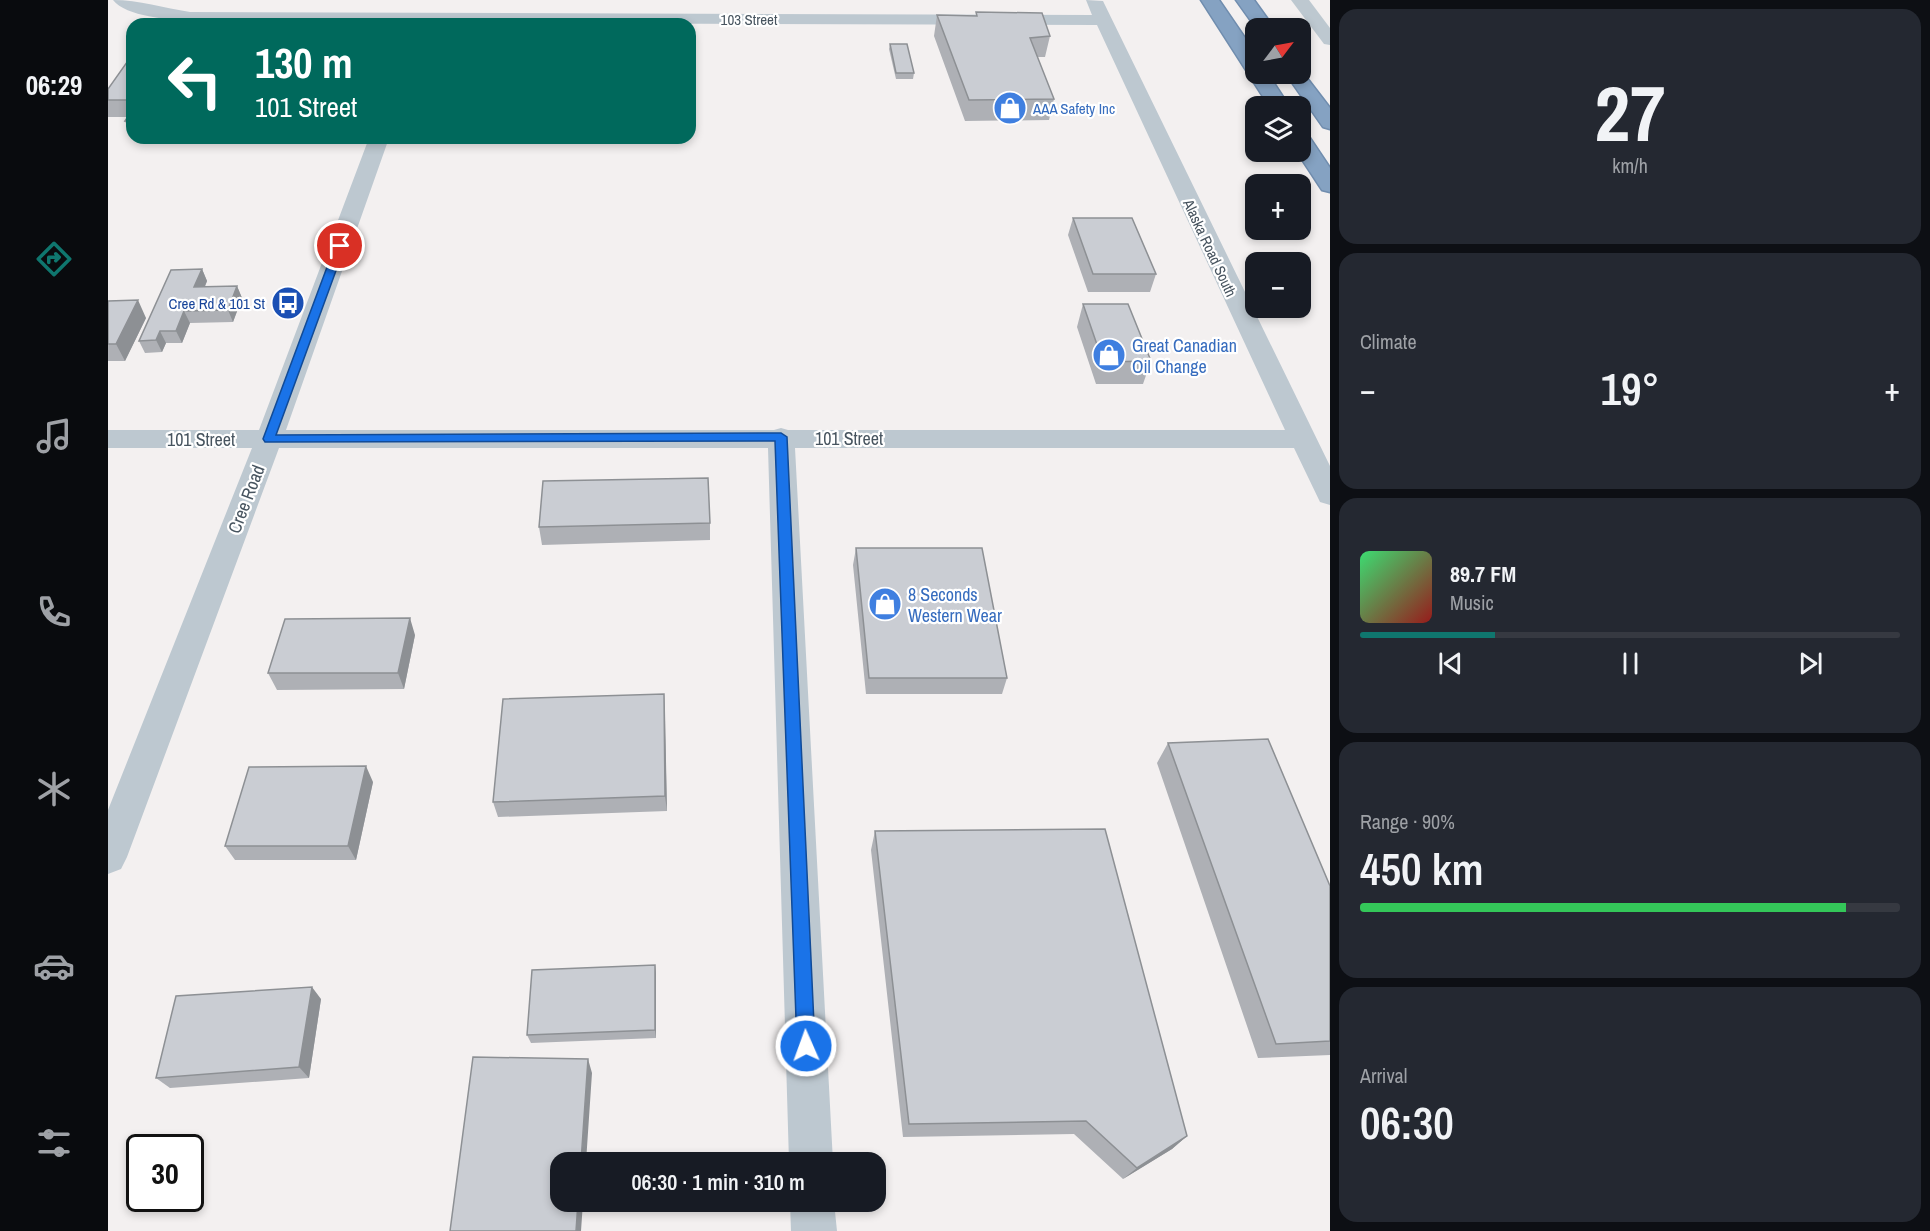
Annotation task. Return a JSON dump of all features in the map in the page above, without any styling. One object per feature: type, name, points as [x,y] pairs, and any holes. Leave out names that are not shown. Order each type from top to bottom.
[{"type":"highway","points":[[1210,0],[1245,54]]},
{"type":"highway","points":[[1245,0],[1258,18]]},
{"type":"highway","points":[[1303,84],[1330,123]]},
{"type":"highway","points":[[1311,156],[1330,185]]},
{"type":"street","name":"103 Street","points":[[122,0],[144,10],[190,17],[248,18]]},
{"type":"street","points":[[1300,0],[1330,40]]},
{"type":"street","points":[[423,18],[430,1]]},
{"type":"street","name":"103 Street","points":[[606,18],[1098,10]]},
{"type":"street","name":"Alaska Road South","points":[[1098,10],[1330,495]]},
{"type":"street","name":"Cree Road","points":[[108,857],[269,439],[377,144]]},
{"type":"street","points":[[781,437],[811,1152]]},
{"type":"street","name":"101 Street","points":[[108,439],[1301,438]]},
{"type":"street","points":[[813,1212],[814,1231]]},
{"type":"building","points":[[976,12],[1042,13],[1050,36],[1030,38],[1054,99],[969,100],[937,15],[977,16]]},
{"type":"building","points":[[890,44],[907,44],[914,73],[896,73]]},
{"type":"building","points":[[126,64],[126,100],[108,100],[108,89]]},
{"type":"building","points":[[1073,218],[1132,218],[1156,274],[1093,274]]},
{"type":"building","points":[[202,269],[194,287],[237,286],[228,310],[184,311],[176,331],[160,331],[156,340],[139,341],[171,270]]},
{"type":"building","points":[[138,300],[116,344],[108,344],[108,301]]},
{"type":"building","points":[[1083,304],[1128,304],[1151,361],[1103,362]]},
{"type":"building","points":[[708,478],[710,523],[539,527],[543,481]]},
{"type":"building","points":[[856,548],[982,548],[1007,678],[869,678]]},
{"type":"building","points":[[410,618],[398,673],[268,673],[285,619]]},
{"type":"building","points":[[664,694],[665,796],[493,802],[503,699]]},
{"type":"building","points":[[1268,739],[1330,886],[1330,1041],[1276,1044],[1168,743]]},
{"type":"building","points":[[366,766],[348,846],[225,846],[249,767]]},
{"type":"building","points":[[1105,829],[1187,1136],[1137,1168],[1086,1121],[909,1124],[875,831]]},
{"type":"building","points":[[655,965],[655,1030],[527,1035],[532,970]]},
{"type":"building","points":[[312,987],[299,1067],[156,1078],[176,996]]},
{"type":"building","points":[[473,1057],[588,1059],[582,1152],[550,1152],[550,1212],[577,1212],[576,1231],[450,1231]]},
{"type":"place","name":"AAA Safety Inc","points":[[1010,108]]},
{"type":"place","name":"Cree Rd & 101 St","points":[[288,303]]},
{"type":"place","name":"Great Canadian Oil Change","points":[[1109,355]]},
{"type":"place","name":"8 Seconds Western Wear","points":[[885,604]]},
{"type":"route","points":[[340,246],[269,439],[781,437],[806,1046]]}]
